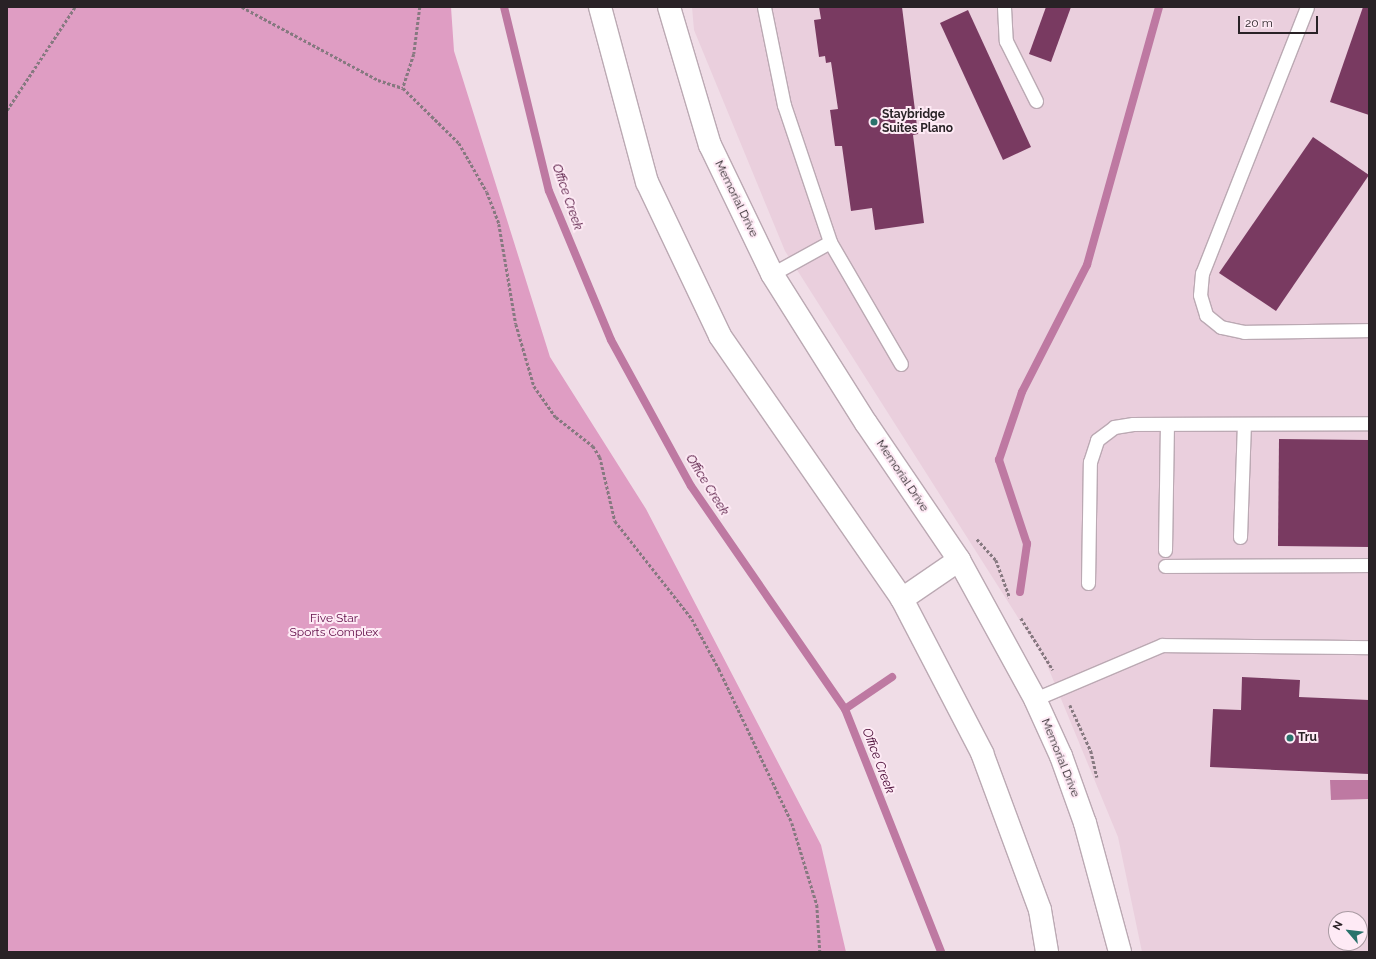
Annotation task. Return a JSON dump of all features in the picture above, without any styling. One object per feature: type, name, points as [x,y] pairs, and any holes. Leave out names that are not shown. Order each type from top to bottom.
[{"type":"street","points":[[600,7],[647,182],[720,336],[902,599],[982,753],[1040,910],[1047,952]]},
{"type":"street","name":"Memorial Drive","points":[[669,7],[710,145],[772,274],[866,422],[959,560],[1035,699],[1061,756],[1085,823],[1120,952]]},
{"type":"street","points":[[902,599],[959,560]]},
{"type":"lane","points":[[764,7],[784,106],[830,242],[901,364]]},
{"type":"lane","points":[[1004,7],[1006,41],[1036,101]]},
{"type":"lane","points":[[1307,7],[1202,274],[1200,295],[1206,315],[1221,327],[1244,332],[1369,330]]},
{"type":"lane","points":[[772,274],[830,242]]},
{"type":"lane","points":[[1088,583],[1090,462],[1097,440],[1114,427],[1369,423]]},
{"type":"lane","points":[[1240,537],[1244,424]]},
{"type":"lane","points":[[1165,550],[1167,425]]},
{"type":"lane","points":[[1165,566],[1369,565]]},
{"type":"lane","points":[[1035,699],[1162,645],[1369,647]]},
{"type":"path","points":[[7,110],[75,7]]},
{"type":"path","points":[[242,7],[378,80],[403,88],[459,143],[487,192],[499,224],[516,324],[534,386],[556,417],[593,446],[600,457],[615,521],[692,620],[720,669],[792,823],[817,905],[820,952]]},
{"type":"path","points":[[403,88],[414,54],[420,7]]},
{"type":"shaded area","points":[[692,7],[1369,7],[1369,952],[1142,952],[1118,837],[1045,660],[785,251],[694,30]]},
{"type":"shaded area","points":[[1330,780],[1368,780],[1368,799],[1331,800]]},
{"type":"green space","name":"Five Star Sports Complex","points":[[7,7],[451,7],[454,51],[550,357],[646,509],[821,845],[846,952],[7,952]]},
{"type":"building","name":"Staybridge Suites Plano","points":[[819,7],[902,7],[918,134],[913,135],[924,223],[875,230],[872,208],[851,211],[842,146],[835,146],[830,110],[838,109],[831,62],[826,63],[825,56],[819,57],[814,20],[821,19]]},
{"type":"building","points":[[1046,7],[1071,7],[1051,62],[1029,54]]},
{"type":"building","points":[[1363,7],[1369,7],[1369,115],[1330,102]]},
{"type":"building","points":[[968,10],[1031,147],[1003,160],[940,23]]},
{"type":"building","points":[[1313,137],[1369,175],[1276,311],[1219,273]]},
{"type":"building","points":[[1279,439],[1369,440],[1369,547],[1278,546]]},
{"type":"building","name":"Tru","points":[[1242,677],[1300,680],[1299,697],[1369,700],[1369,774],[1210,767],[1213,709],[1241,710]]},
{"type":"waterway","name":"Office Creek","points":[[504,7],[549,191],[611,340],[691,486],[845,709],[941,952]]},
{"type":"waterway","points":[[1020,592],[1027,544],[999,460],[1022,392],[1087,265],[1159,7]]},
{"type":"waterway","points":[[845,709],[892,677]]},
{"type":"place","name":"Staybridge Suites Plano","points":[[874,122]]},
{"type":"place","name":"Tru","points":[[1290,738]]}]
